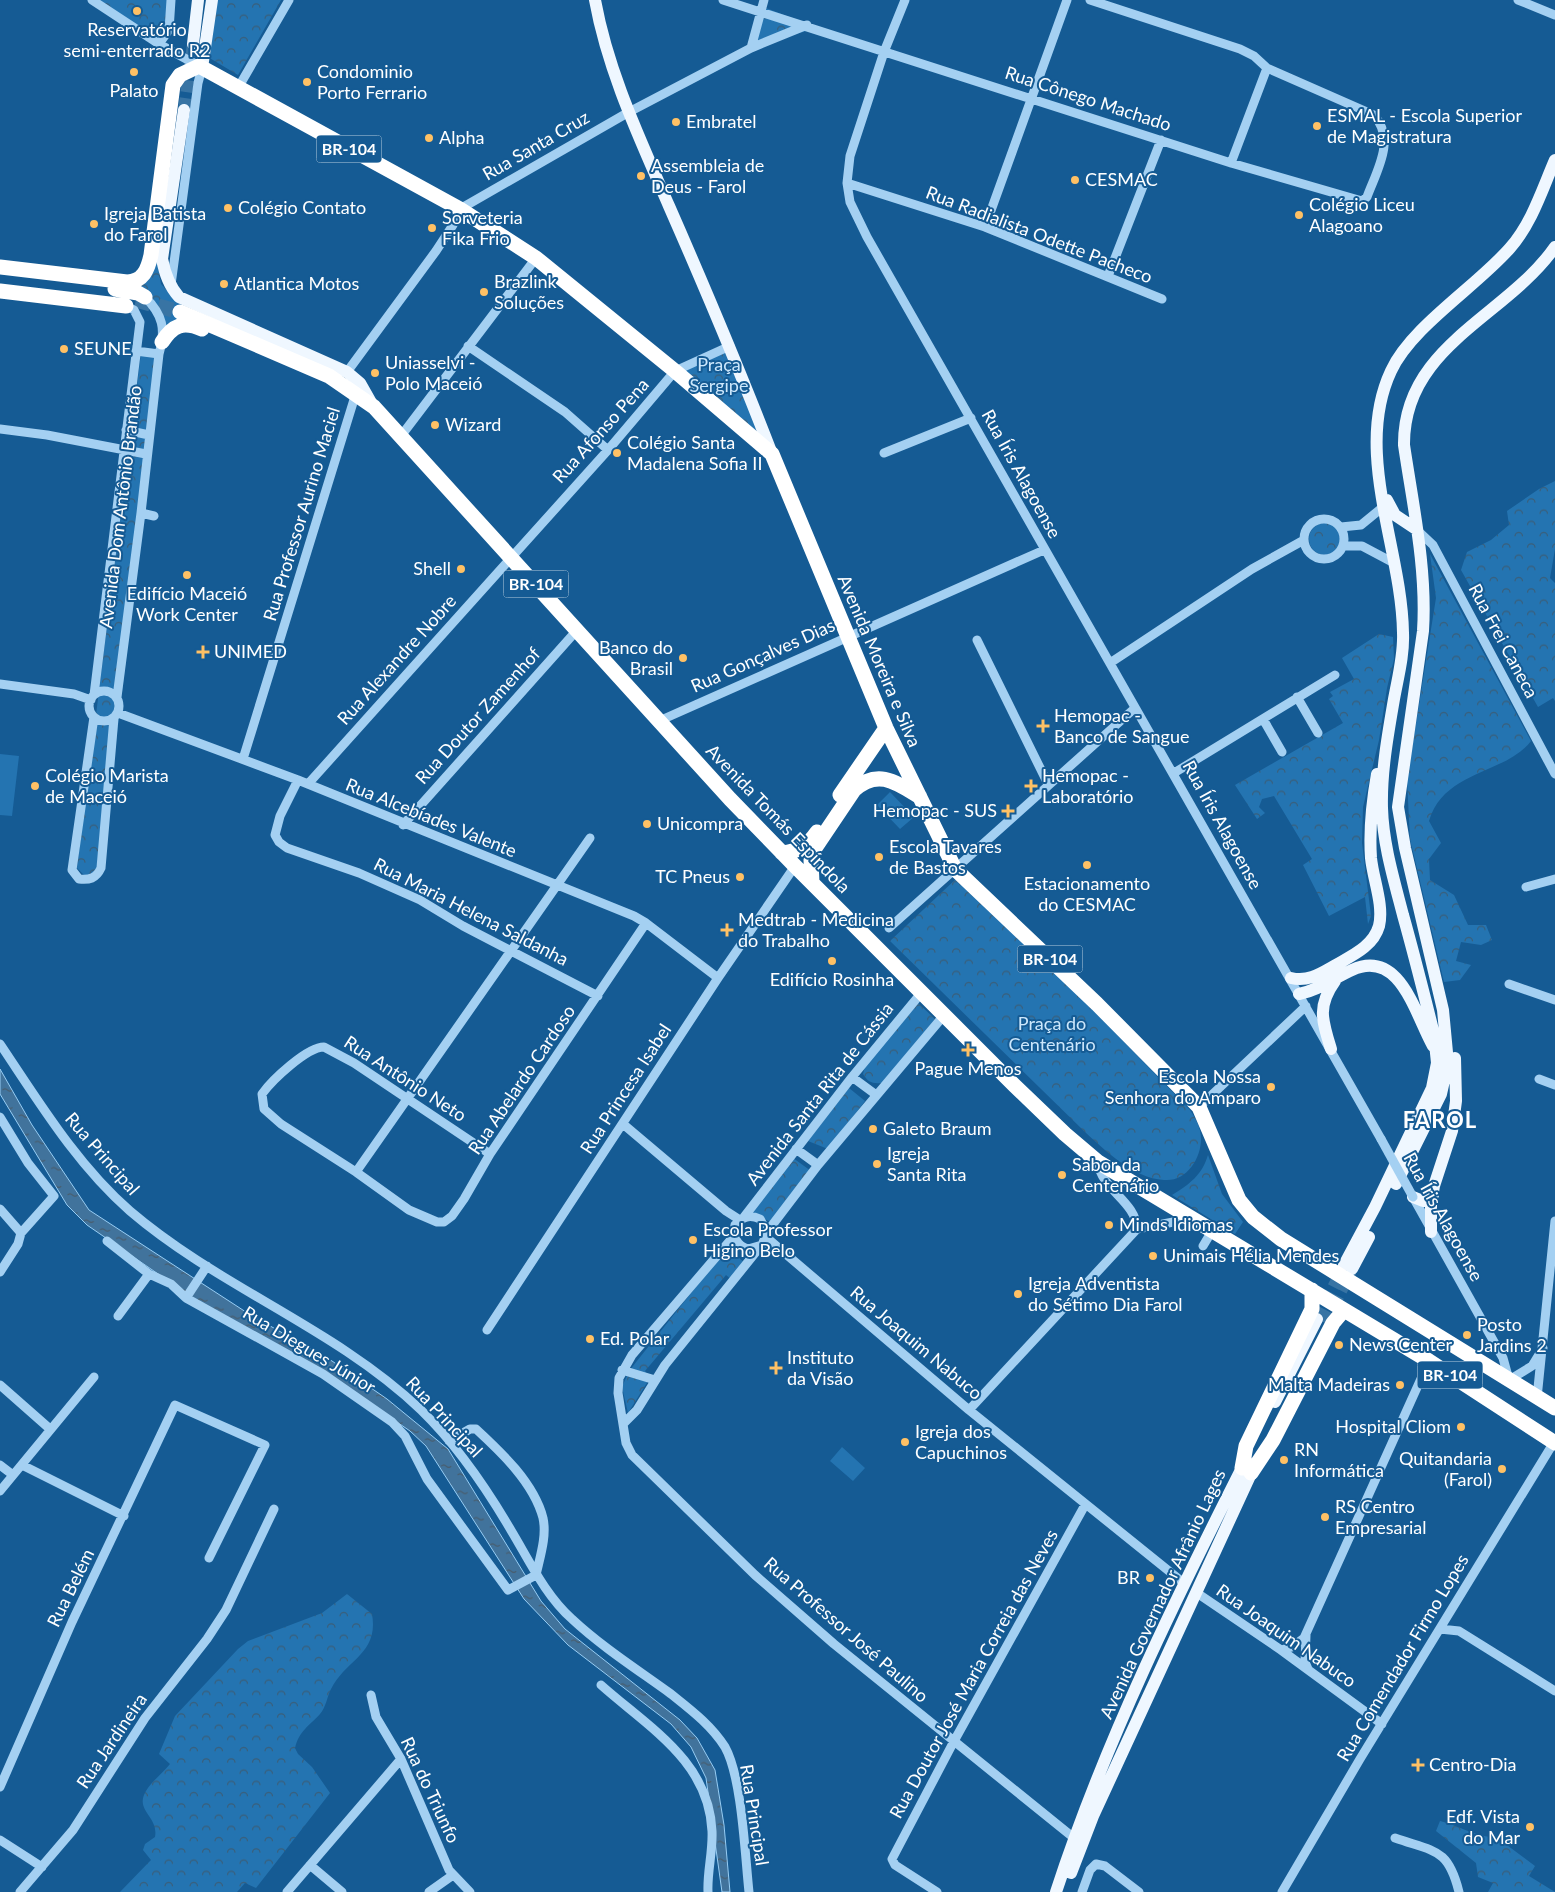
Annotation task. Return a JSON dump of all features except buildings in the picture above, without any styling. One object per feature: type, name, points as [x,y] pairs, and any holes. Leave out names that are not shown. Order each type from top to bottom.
[{"type":"highway","name":"BR-104","points":[[200,67],[460,210],[536,258],[675,371],[772,454]]},
{"type":"highway","points":[[0,267],[127,282],[139,280],[144,274],[151,255],[173,86],[180,75],[200,67]]},
{"type":"highway","points":[[53,272],[69,282],[127,290],[145,297]]},
{"type":"highway","points":[[0,282],[126,302]]},
{"type":"highway","points":[[0,291],[126,302]]},
{"type":"highway","name":"BR-104","points":[[180,304],[356,392]]},
{"type":"highway","points":[[160,348],[170,330],[187,324],[288,366],[313,369]]},
{"type":"highway","name":"Avenida Tomás Espíndola","points":[[356,392],[374,406],[510,557],[578,629],[659,721],[782,853],[1065,1134],[1098,1162],[1189,1219],[1312,1290]]},
{"type":"highway","name":"Avenida Moreira e Silva","points":[[772,454],[886,728],[955,869],[1097,1004],[1199,1107],[1239,1200],[1253,1216],[1281,1239],[1509,1380]]},
{"type":"highway","points":[[782,853],[799,851],[810,842],[886,728]]},
{"type":"highway","points":[[867,758],[872,770],[920,797]]},
{"type":"highway","points":[[812,883],[811,860],[815,848],[849,798],[862,783],[872,778],[885,779]]},
{"type":"highway","name":"BR-104","points":[[1312,1290],[1428,1361],[1554,1443]]},
{"type":"highway","points":[[1247,1471],[1246,1446],[1312,1309],[1312,1290]]},
{"type":"highway","points":[[1247,1471],[1273,1440],[1333,1323],[1344,1310]]},
{"type":"highway","name":"BR-104","points":[[1509,1380],[1555,1408]]},
{"type":"main road","points":[[200,67],[212,0]]},
{"type":"main road","name":"Avenida Moreira e Silva","points":[[595,0],[606,51],[629,112],[730,346],[772,454]]},
{"type":"main road","points":[[193,44],[195,4]]},
{"type":"main road","points":[[184,110],[162,259],[165,275],[180,304],[348,372],[360,383],[374,406]]},
{"type":"main road","points":[[1443,1010],[1448,1063],[1441,1094],[1348,1267],[1423,1108],[1435,1077],[1438,1054],[1426,1000],[1390,865],[1384,832],[1382,806],[1389,741],[1402,656],[1403,633],[1394,563],[1383,507],[1378,416],[1392,369],[1420,333],[1494,265],[1521,234],[1555,160]]},
{"type":"main road","points":[[1431,1232],[1433,1195],[1452,1131],[1456,1101],[1455,1055],[1405,848],[1398,807],[1423,631],[1424,578],[1404,444],[1407,410],[1413,393],[1431,364],[1494,311],[1530,276],[1555,247]]},
{"type":"main road","points":[[1380,468],[1391,511],[1416,529]]},
{"type":"main road","points":[[1291,978],[1309,978],[1319,975],[1353,955],[1367,946],[1379,926],[1380,911],[1371,858],[1370,815],[1378,771],[1389,741]]},
{"type":"main road","points":[[1299,994],[1368,965],[1387,970],[1401,982],[1438,1054]]},
{"type":"main road","points":[[1330,1049],[1323,1023],[1322,1005],[1326,994],[1337,979]]},
{"type":"main road","points":[[1413,1197],[1423,1201],[1433,1195]]},
{"type":"main road","name":"Avenida Governador Afrânio Lages","points":[[1056,1892],[1074,1838],[1128,1705],[1185,1584],[1247,1471],[1321,1321]]},
{"type":"main road","name":"Avenida Governador Afrânio Lages","points":[[1064,1892],[1093,1816],[1186,1616],[1247,1471]]},
{"type":"main road","points":[[1185,1584],[1189,1587],[1190,1593],[1186,1616]]},
{"type":"street","points":[[92,0],[159,44],[200,67],[171,286]]},
{"type":"street","points":[[159,44],[169,30],[170,0]]},
{"type":"street","points":[[238,88],[289,0]]},
{"type":"street","name":"Rua Cônego Machado","points":[[723,0],[807,25],[884,52],[1231,163],[1362,201],[1367,197],[1385,144],[1384,129],[1380,122],[1366,110],[1268,68]]},
{"type":"street","points":[[751,48],[764,0]]},
{"type":"street","name":"Rua Íris Alagoense","points":[[905,0],[884,52],[850,156],[847,183],[850,202],[867,237],[1020,501],[1044,550],[1174,772],[1291,978],[1503,1358],[1509,1380]]},
{"type":"street","points":[[985,227],[1067,0]]},
{"type":"street","points":[[1090,0],[1240,49],[1254,56],[1268,68],[1231,163]]},
{"type":"street","points":[[1518,0],[1555,15]]},
{"type":"street","name":"Rua Santa Cruz","points":[[460,210],[629,112],[751,48],[807,25]]},
{"type":"street","points":[[1108,276],[1161,140]]},
{"type":"street","name":"Rua Radialista Odette Pacheco","points":[[847,183],[985,227],[1162,299]]},
{"type":"street","points":[[348,372],[454,225],[460,210]]},
{"type":"street","points":[[401,436],[536,258]]},
{"type":"street","name":"Avenida Dom Antônio Brandão","points":[[117,697],[141,513],[146,454],[162,324],[157,309],[145,297]]},
{"type":"street","name":"Avenida Dom Antônio Brandão","points":[[92,698],[140,322],[134,310],[126,302]]},
{"type":"street","points":[[468,346],[565,412],[608,450]]},
{"type":"street","name":"Rua Afonso Pena","points":[[510,557],[608,450],[675,371],[730,346]]},
{"type":"street","points":[[136,351],[160,348]]},
{"type":"street","name":"Rua Professor Aurino Maciel","points":[[243,759],[356,392]]},
{"type":"street","points":[[884,453],[971,418]]},
{"type":"street","points":[[0,429],[47,435],[146,454]]},
{"type":"street","points":[[126,430],[149,435]]},
{"type":"street","points":[[1341,527],[1344,536],[1343,546],[1335,556],[1322,559],[1314,556],[1307,549],[1304,540],[1308,528],[1318,520],[1330,520],[1341,527],[1361,525],[1383,507]]},
{"type":"street","points":[[141,513],[154,516]]},
{"type":"street","name":"Rua Frei Caneca","points":[[1416,529],[1433,545],[1555,774]]},
{"type":"street","points":[[1110,663],[1252,569],[1304,540]]},
{"type":"street","points":[[1343,546],[1367,548],[1394,563]]},
{"type":"street","name":"Rua Gonçalves Dias","points":[[659,721],[1044,550]]},
{"type":"street","name":"Rua Alexandre Nobre","points":[[308,784],[510,557]]},
{"type":"street","name":"Rua Doutor Zamenhof","points":[[403,825],[578,629]]},
{"type":"street","points":[[977,640],[1048,784]]},
{"type":"street","points":[[1174,772],[1335,675]]},
{"type":"street","points":[[0,684],[92,698]]},
{"type":"street","points":[[94,717],[72,870],[79,879],[87,880],[96,876],[101,868],[116,716],[119,704],[117,697],[110,692],[102,691],[92,698],[90,712],[94,717],[104,722],[116,716]]},
{"type":"street","points":[[1297,698],[1318,733]]},
{"type":"street","points":[[889,928],[1135,708]]},
{"type":"street","name":"Rua Alcebíades Valente","points":[[116,716],[243,759],[298,780],[403,825],[646,923],[718,978]]},
{"type":"street","points":[[1263,719],[1282,752]]},
{"type":"street","name":"Rua Maria Helena Saldanha","points":[[298,780],[280,816],[275,835],[279,842],[287,848],[359,872],[420,900],[463,926],[598,996]]},
{"type":"street","points":[[356,1172],[590,838]]},
{"type":"street","name":"Rua Princesa Isabel","points":[[487,1330],[718,978],[795,866]]},
{"type":"street","points":[[1526,887],[1555,879]]},
{"type":"street","name":"Rua Abelardo Cardoso","points":[[356,1172],[409,1210],[430,1220],[444,1222],[452,1216],[490,1154],[646,923]]},
{"type":"street","points":[[1509,984],[1555,1000]]},
{"type":"street","name":"Avenida Santa Rita de Cássia","points":[[740,1221],[852,1077],[922,992]]},
{"type":"street","points":[[1199,1107],[1306,1006]]},
{"type":"street","points":[[623,1424],[637,1410],[655,1380],[765,1238],[818,1165],[945,1014]]},
{"type":"street","name":"Rua Principal","points":[[0,1044],[49,1117],[113,1195],[132,1212],[208,1266],[360,1359],[422,1412],[449,1441],[487,1493],[534,1576],[571,1618],[702,1718],[726,1749],[737,1785],[748,1892]]},
{"type":"street","name":"Rua Antônio Neto","points":[[356,1172],[281,1124],[264,1109],[262,1094],[276,1079],[310,1050],[321,1047],[332,1050],[490,1154]]},
{"type":"street","points":[[852,1077],[876,1094]]},
{"type":"street","points":[[1539,1079],[1555,1085]]},
{"type":"street","points":[[0,1117],[28,1163],[54,1196],[21,1233],[18,1244],[0,1272]]},
{"type":"street","points":[[623,1124],[726,1212],[740,1221],[760,1218],[766,1226],[765,1238]]},
{"type":"street","points":[[796,1148],[818,1165]]},
{"type":"street","points":[[1098,1162],[1099,1173],[1135,1217],[1137,1229]]},
{"type":"street","points":[[0,1209],[21,1233]]},
{"type":"street","points":[[969,1410],[1137,1229],[1189,1219]]},
{"type":"street","points":[[623,1424],[618,1393],[622,1370],[632,1355],[734,1236],[740,1221]]},
{"type":"street","points":[[1537,1398],[1555,1221]]},
{"type":"street","points":[[1203,1246],[1212,1231]]},
{"type":"street","points":[[734,1236],[739,1245],[748,1249],[765,1238]]},
{"type":"street","name":"Rua Joaquim Nabuco","points":[[765,1238],[969,1410],[1185,1584]]},
{"type":"street","name":"Rua Diegues Júnior","points":[[107,1241],[149,1274],[171,1284],[187,1296],[323,1374],[392,1422],[404,1436],[427,1479],[510,1588],[534,1576]]},
{"type":"street","points":[[187,1296],[208,1266]]},
{"type":"street","points":[[118,1316],[149,1274]]},
{"type":"street","points":[[1509,1380],[1532,1366],[1543,1348]]},
{"type":"street","points":[[1281,1650],[1299,1643],[1306,1635],[1428,1361]]},
{"type":"street","points":[[622,1370],[655,1380]]},
{"type":"street","points":[[0,1491],[94,1377]]},
{"type":"street","points":[[0,1385],[50,1429]]},
{"type":"street","name":"Rua Belém","points":[[0,1787],[72,1622],[124,1516],[175,1405],[265,1445],[209,1558]]},
{"type":"street","name":"Rua Professor José Paulino","points":[[623,1424],[628,1449],[665,1488],[755,1574],[907,1711],[953,1742],[1074,1838]]},
{"type":"street","points":[[449,1441],[470,1429],[476,1429],[501,1452],[521,1477],[537,1503],[543,1518],[542,1550],[534,1576]]},
{"type":"street","name":"Rua Comendador Firmo Lopes","points":[[1282,1892],[1448,1614],[1554,1443]]},
{"type":"street","points":[[0,1465],[13,1475]]},
{"type":"street","points":[[22,1465],[124,1516]]},
{"type":"street","name":"Rua Doutor José Maria Correia das Neves","points":[[937,1892],[895,1865],[892,1859],[953,1742],[1085,1505]]},
{"type":"street","name":"Rua Jardineira","points":[[24,1890],[73,1830],[145,1718],[207,1638],[226,1610],[274,1509]]},
{"type":"street","name":"Rua Joaquim Nabuco","points":[[1196,1593],[1308,1669],[1382,1724]]},
{"type":"street","points":[[1448,1614],[1458,1631]]},
{"type":"street","points":[[1440,1629],[1458,1631],[1555,1691]]},
{"type":"street","points":[[1306,1635],[1305,1662],[1308,1669]]},
{"type":"street","points":[[601,1685],[676,1750],[695,1773],[709,1812],[712,1831],[708,1892]]},
{"type":"street","name":"Rua do Triunfo","points":[[372,1695],[376,1717],[401,1759],[427,1815],[442,1855],[453,1875],[470,1892]]},
{"type":"street","points":[[286,1892],[401,1759]]},
{"type":"street","points":[[1396,1838],[1443,1856],[1450,1864],[1459,1892]]},
{"type":"street","points":[[0,1840],[42,1867]]},
{"type":"street","points":[[1082,1892],[1090,1870],[1096,1864],[1106,1866],[1139,1892]]},
{"type":"street","points":[[310,1865],[342,1892]]},
{"type":"street","points":[[429,1892],[453,1875]]},
{"type":"green space","points":[[94,0],[170,0],[168,32],[159,40]]},
{"type":"green space","points":[[215,0],[281,0],[238,75],[208,57]]},
{"type":"green space","points":[[766,8],[818,28],[755,45]]},
{"type":"green space","points":[[157,261],[161,284],[184,308],[180,320],[165,331],[158,307],[133,287]]},
{"type":"green space","name":"Praça Sergipe","points":[[730,346],[765,441],[681,371]]},
{"type":"green space","points":[[141,353],[162,359],[101,867],[95,874],[86,877],[77,868]]},
{"type":"green space","points":[[1555,481],[1555,549],[1550,578],[1555,583],[1555,701],[1553,698],[1538,707],[1461,570],[1467,552],[1491,540],[1509,525],[1507,511],[1539,489]]},
{"type":"green space","points":[[1325,523],[1331,524],[1336,528],[1340,533],[1340,545],[1336,550],[1331,554],[1325,555],[1319,554],[1314,550],[1310,545],[1309,539],[1310,533],[1314,528],[1319,524]]},
{"type":"green space","points":[[1430,554],[1531,741],[1520,752],[1507,760],[1461,782],[1448,792],[1437,804],[1429,821],[1441,843],[1429,859],[1430,880],[1454,895],[1468,925],[1486,925],[1492,940],[1481,945],[1461,942],[1456,961],[1471,965],[1460,980],[1444,982],[1410,839],[1407,780],[1436,598]]},
{"type":"green space","points":[[1379,634],[1393,637],[1394,659],[1387,688],[1379,740],[1363,807],[1362,843],[1371,916],[1368,924],[1365,897],[1329,916],[1303,865],[1312,859],[1274,796],[1262,799],[1259,807],[1265,813],[1257,819],[1235,785],[1343,723],[1329,699],[1333,696],[1330,692],[1354,679],[1342,658]]},
{"type":"green space","points":[[0,754],[19,756],[12,816],[0,815]]},
{"type":"green space","points":[[890,792],[914,817],[900,829],[877,805]]},
{"type":"green space","name":"Praça do Centenário","points":[[957,878],[1090,1007],[1190,1110],[1198,1124],[1201,1139],[1195,1161],[1185,1173],[1172,1180],[1153,1178],[1131,1169],[1111,1155],[1085,1132],[890,941]]},
{"type":"green space","points":[[918,1003],[935,1019],[882,1083],[869,1081],[863,1074],[865,1067]]},
{"type":"green space","points":[[849,1088],[865,1101],[828,1149],[808,1141]]},
{"type":"green space","points":[[1208,1155],[1222,1194],[1243,1222],[1235,1234],[1172,1195],[1199,1174]]},
{"type":"green space","points":[[793,1158],[811,1171],[771,1222],[751,1212]]},
{"type":"green space","points":[[727,1248],[745,1263],[732,1280],[726,1275],[645,1371],[650,1378],[628,1413],[622,1387],[629,1371]]},
{"type":"green space","points":[[842,1447],[865,1468],[853,1481],[830,1461]]},
{"type":"green space","points":[[347,1594],[372,1614],[373,1627],[371,1638],[360,1655],[337,1679],[322,1711],[302,1733],[295,1748],[298,1754],[312,1767],[330,1793],[256,1888],[245,1883],[237,1892],[120,1892],[151,1860],[143,1850],[145,1844],[155,1837],[155,1830],[154,1824],[143,1804],[143,1798],[148,1787],[170,1764],[159,1754],[175,1716],[238,1649],[248,1641],[322,1613]]},
{"type":"green space","points":[[1440,1821],[1479,1835],[1491,1837],[1492,1834],[1535,1866],[1529,1876],[1555,1892],[1488,1892],[1493,1883],[1478,1877],[1476,1863],[1436,1831]]},
{"type":"water","points":[[0,1069],[32,1125],[89,1210],[249,1314],[332,1361],[387,1399],[448,1449],[541,1601],[565,1629],[680,1720],[697,1738],[715,1770],[724,1825],[730,1892],[722,1892],[706,1778],[691,1747],[671,1724],[568,1645],[524,1599],[426,1446],[410,1431],[369,1403],[196,1300],[87,1225],[67,1205],[0,1094]]},
{"type":"tunnel","points":[[184,110],[193,44]]},
{"type":"tunnel","points":[[136,300],[180,312]]},
{"type":"tunnel","points":[[1317,1319],[1343,1268]]},
{"type":"tunnel","points":[[1325,1323],[1351,1271]]},
{"type":"place","name":"Reservatório semi-enterrado R2","points":[[137,11]]},
{"type":"place","name":"Palato","points":[[134,72]]},
{"type":"place","name":"Condominio Porto Ferrario","points":[[307,82]]},
{"type":"place","name":"Embratel","points":[[676,122]]},
{"type":"place","name":"ESMAL - Escola Superior de Magistratura","points":[[1317,126]]},
{"type":"place","name":"Alpha","points":[[429,138]]},
{"type":"place","name":"Assembleia de Deus - Farol","points":[[641,176]]},
{"type":"place","name":"CESMAC","points":[[1075,180]]},
{"type":"place","name":"Colégio Contato","points":[[228,208]]},
{"type":"place","name":"Colégio Liceu Alagoano","points":[[1299,215]]},
{"type":"place","name":"Igreja Batista do Farol","points":[[94,224]]},
{"type":"place","name":"Sorveteria Fika Frio","points":[[432,228]]},
{"type":"place","name":"Atlantica Motos","points":[[224,284]]},
{"type":"place","name":"Brazlink Soluções","points":[[484,292]]},
{"type":"place","name":"SEUNE","points":[[64,349]]},
{"type":"place","name":"Uniasselvi - Polo Maceió","points":[[375,373]]},
{"type":"place","name":"Wizard","points":[[435,425]]},
{"type":"place","name":"Colégio Santa Madalena Sofia II","points":[[617,453]]},
{"type":"place","name":"Shell","points":[[461,569]]},
{"type":"place","name":"Edifício Maceió Work Center","points":[[187,575]]},
{"type":"place","name":"UNIMED","points":[[203,652]]},
{"type":"place","name":"Banco do Brasil","points":[[683,658]]},
{"type":"place","name":"Hemopac - Banco de Sangue","points":[[1043,726]]},
{"type":"place","name":"Colégio Marista de Maceió","points":[[35,786]]},
{"type":"place","name":"Hemopac - Laboratório","points":[[1031,786]]},
{"type":"place","name":"Hemopac - SUS","points":[[1008,811]]},
{"type":"place","name":"Unicompra","points":[[647,824]]},
{"type":"place","name":"Escola Tavares de Bastos","points":[[879,857]]},
{"type":"place","name":"Estacionamento do CESMAC","points":[[1087,865]]},
{"type":"place","name":"TC Pneus","points":[[740,877]]},
{"type":"place","name":"Medtrab - Medicina do Trabalho","points":[[727,930]]},
{"type":"place","name":"Edifício Rosinha","points":[[832,961]]},
{"type":"place","name":"Pague Menos","points":[[968,1050]]},
{"type":"place","name":"Escola Nossa Senhora do Amparo","points":[[1271,1087]]},
{"type":"place","name":"Galeto Braum","points":[[873,1129]]},
{"type":"place","name":"Igreja Santa Rita","points":[[877,1164]]},
{"type":"place","name":"Sabor da Centenário","points":[[1062,1175]]},
{"type":"place","name":"Minds Idiomas","points":[[1109,1225]]},
{"type":"place","name":"Escola Professor Higino Belo","points":[[693,1240]]},
{"type":"place","name":"Unimais Hélia Mendes","points":[[1153,1256]]},
{"type":"place","name":"Igreja Adventista do Sétimo Dia Farol","points":[[1018,1294]]},
{"type":"place","name":"Posto Jardins 2","points":[[1467,1335]]},
{"type":"place","name":"Ed. Polar","points":[[590,1339]]},
{"type":"place","name":"News Center","points":[[1339,1345]]},
{"type":"place","name":"Instituto da Visão","points":[[776,1368]]},
{"type":"place","name":"Malta Madeiras","points":[[1400,1385]]},
{"type":"place","name":"Hospital Cliom","points":[[1461,1427]]},
{"type":"place","name":"Igreja dos Capuchinos","points":[[905,1442]]},
{"type":"place","name":"RN Informática","points":[[1284,1460]]},
{"type":"place","name":"Quitandaria (Farol)","points":[[1502,1469]]},
{"type":"place","name":"RS Centro Empresarial","points":[[1325,1517]]},
{"type":"place","name":"BR","points":[[1150,1578]]},
{"type":"place","name":"Centro-Dia","points":[[1418,1765]]},
{"type":"place","name":"Edf. Vista do Mar","points":[[1530,1827]]},
{"type":"district","name":"FAROL","points":[[1440,1120]]}]
